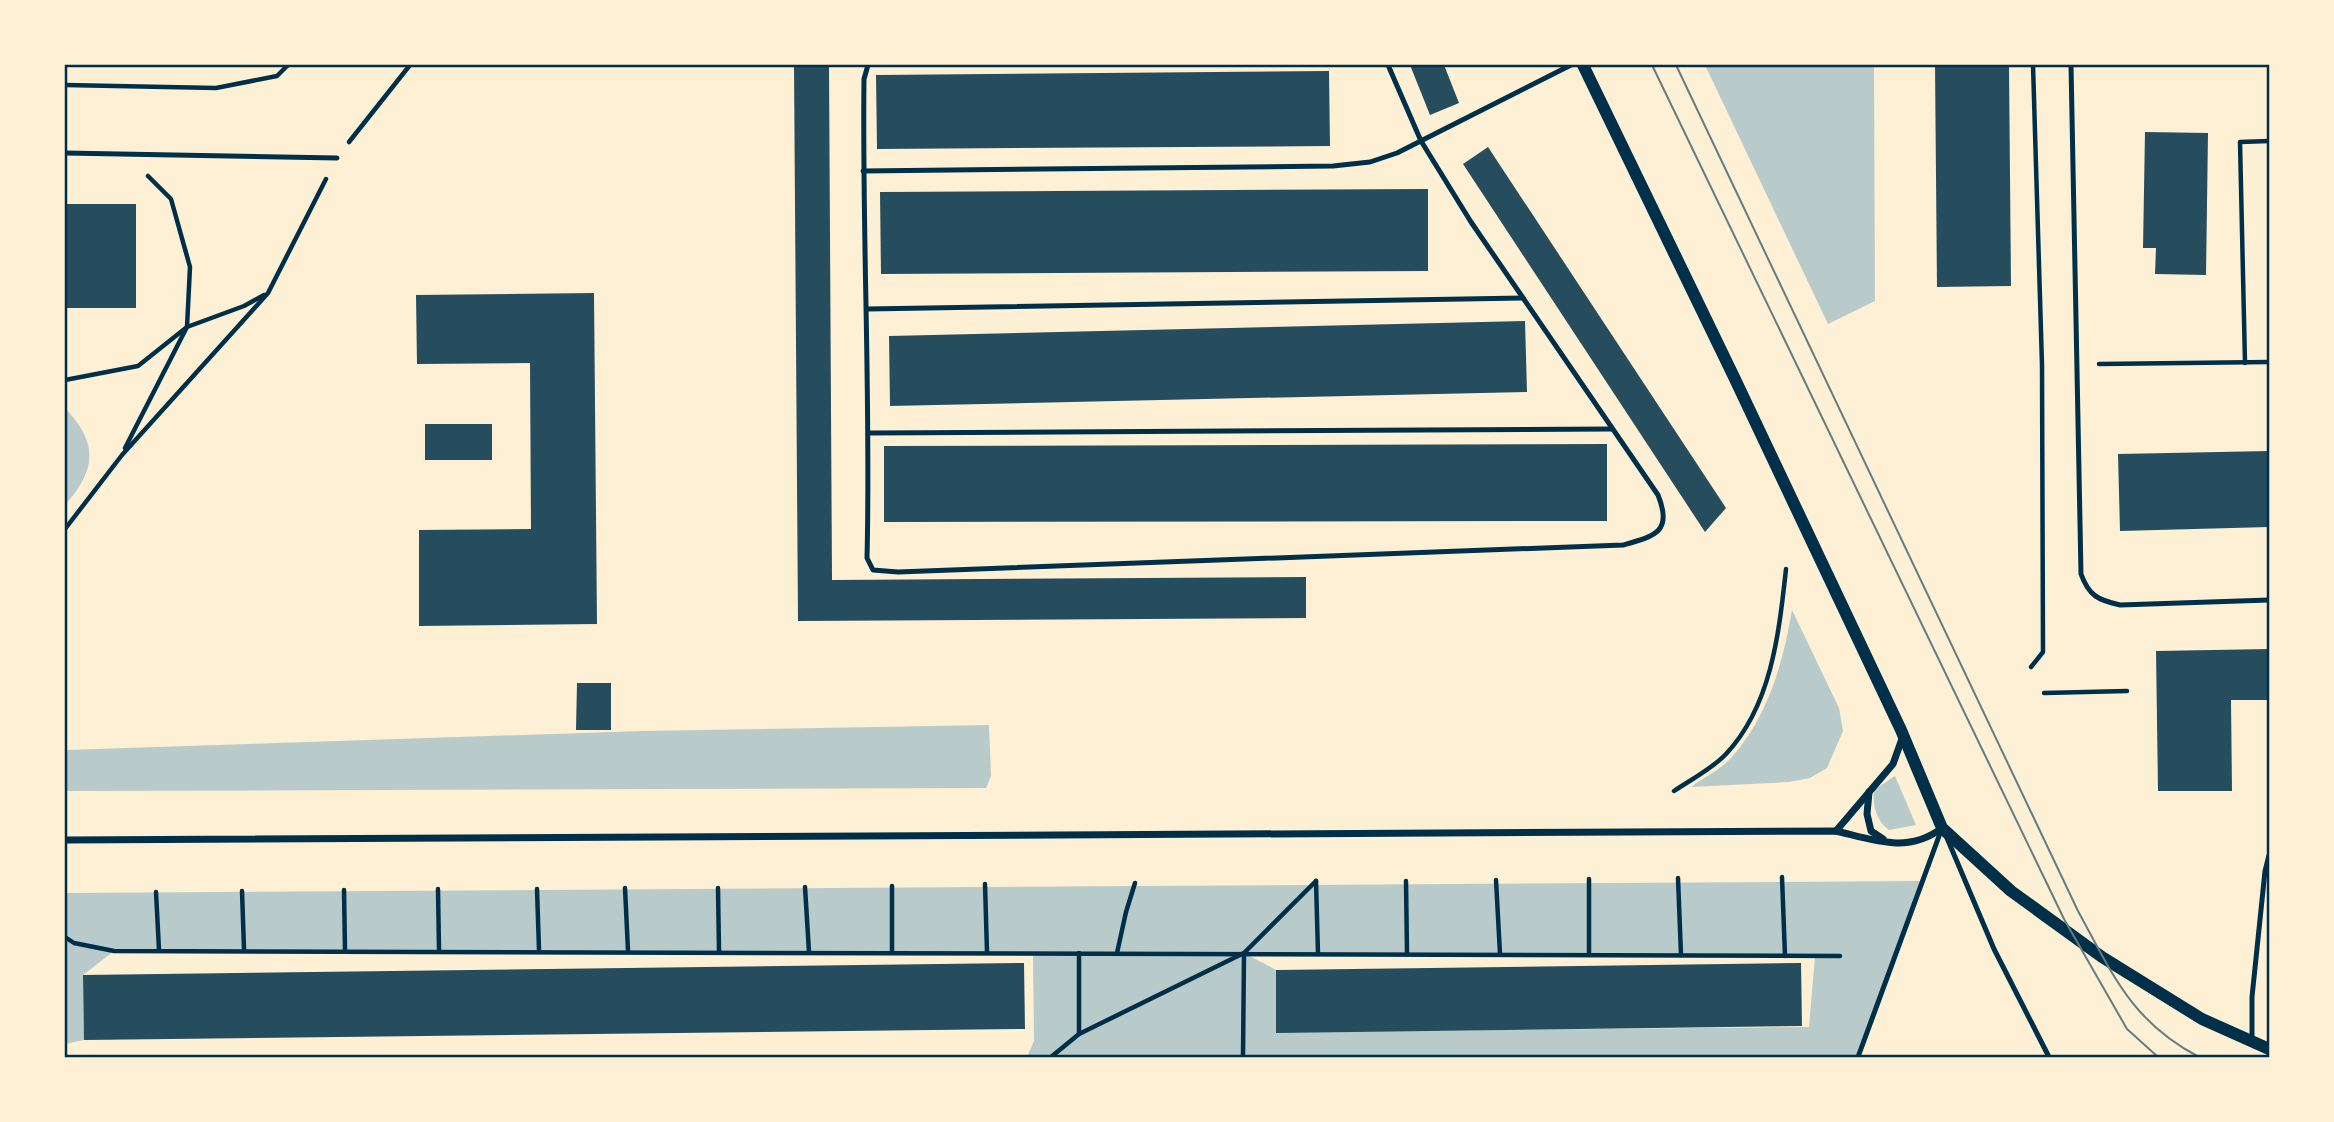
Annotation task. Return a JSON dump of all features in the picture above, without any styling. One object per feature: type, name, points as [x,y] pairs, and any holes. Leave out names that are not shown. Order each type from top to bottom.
[{"type":"street","points":[[1583,65],[1903,736],[1942,828],[2011,891],[2073,937],[2202,1019],[2269,1049]]},
{"type":"street","points":[[1836,831],[1893,764],[1903,736]]},
{"type":"street","points":[[1870,788],[1867,814],[1871,831],[1889,843]]},
{"type":"street","points":[[65,840],[1836,831],[1889,843],[1923,842],[1942,828]]},
{"type":"lane","points":[[868,65],[864,79],[863,171],[870,433],[869,566],[881,572],[1623,545],[1653,536],[1663,525],[1665,512],[1658,495],[1523,298],[1421,141],[1388,65]]},
{"type":"lane","points":[[863,171],[1333,166],[1370,162],[1421,141],[1571,65]]},
{"type":"lane","points":[[2071,65],[2081,574],[2087,589],[2098,600],[2120,605],[2269,600]]},
{"type":"lane","points":[[65,153],[125,152],[337,158]]},
{"type":"lane","points":[[867,309],[1523,298]]},
{"type":"lane","points":[[870,433],[1612,429]]},
{"type":"lane","points":[[1858,1057],[1942,828]]},
{"type":"lane","points":[[1942,828],[1994,949],[2049,1057]]},
{"type":"lane","points":[[2252,1042],[2252,997],[2269,855]]},
{"type":"path","points":[[65,85],[216,88],[276,76],[288,65]]},
{"type":"path","points":[[65,529],[122,455],[268,293],[337,158],[410,65]]},
{"type":"path","points":[[2031,667],[2043,652],[2042,365],[2034,65]]},
{"type":"path","points":[[2245,363],[2240,142],[2269,141]]},
{"type":"path","points":[[122,455],[187,327],[190,267],[171,199],[125,152]]},
{"type":"path","points":[[65,380],[138,366],[187,327],[244,306],[268,293]]},
{"type":"path","points":[[2077,364],[2269,362]]},
{"type":"path","points":[[1674,791],[1726,754],[1754,713],[1778,646],[1786,569]]},
{"type":"path","points":[[2044,693],[2127,691]]},
{"type":"path","points":[[1782,877],[1785,956]]},
{"type":"path","points":[[1678,878],[1681,955]]},
{"type":"path","points":[[1589,879],[1589,955]]},
{"type":"path","points":[[1496,880],[1500,954]]},
{"type":"path","points":[[1051,1057],[1079,1034],[1244,953],[1316,881],[1318,954]]},
{"type":"path","points":[[1406,881],[1407,954]]},
{"type":"path","points":[[1118,953],[1126,912],[1136,883]]},
{"type":"path","points":[[985,884],[987,952]]},
{"type":"path","points":[[892,886],[892,952]]},
{"type":"path","points":[[805,887],[809,951]]},
{"type":"path","points":[[625,888],[628,951]]},
{"type":"path","points":[[718,888],[719,951]]},
{"type":"path","points":[[537,889],[539,950]]},
{"type":"path","points":[[344,890],[345,950]]},
{"type":"path","points":[[438,890],[439,950]]},
{"type":"path","points":[[242,891],[244,950]]},
{"type":"path","points":[[156,892],[159,950]]},
{"type":"path","points":[[65,937],[74,943],[114,951],[539,950],[1840,956]]},
{"type":"path","points":[[1079,953],[1079,1034]]},
{"type":"path","points":[[1244,953],[1244,1057]]},
{"type":"shaded area","points":[[1705,65],[1874,65],[1875,301],[1828,324]]},
{"type":"shaded area","points":[[65,408],[83,433],[89,456],[83,480],[65,505]]},
{"type":"shaded area","points":[[1792,610],[1839,708],[1843,731],[1827,768],[1810,778],[1789,782],[1691,787],[1727,762],[1755,725],[1772,688],[1784,650]]},
{"type":"shaded area","points":[[989,725],[991,776],[986,788],[65,791],[65,750],[643,731]]},
{"type":"shaded area","points":[[1895,776],[1916,825],[1889,830],[1876,813],[1874,790]]},
{"type":"shaded area","points":[[1923,881],[1858,1057],[1027,1057],[1034,1041],[1033,953],[114,951],[83,975],[84,1040],[65,1044],[65,893]],"holes":[[[1246,954],[1815,956],[1809,1027],[1276,1032],[1276,970]]]},
{"type":"building","points":[[794,65],[829,65],[832,580],[1306,577],[1306,618],[798,621]]},
{"type":"building","points":[[1410,65],[1444,65],[1459,103],[1430,115]]},
{"type":"building","points":[[1935,65],[2009,65],[2011,286],[1937,287]]},
{"type":"building","points":[[1329,71],[1330,146],[877,149],[876,75]]},
{"type":"building","points":[[2145,132],[2208,133],[2206,275],[2155,274],[2156,248],[2143,248]]},
{"type":"building","points":[[1488,147],[1726,508],[1705,532],[1463,164]]},
{"type":"building","points":[[1428,189],[1428,271],[881,274],[880,192]]},
{"type":"building","points":[[65,204],[136,204],[136,308],[65,308]]},
{"type":"building","points":[[594,293],[597,624],[419,626],[419,530],[531,529],[530,363],[417,364],[416,295]]},
{"type":"building","points":[[1525,321],[1527,392],[890,406],[889,336]]},
{"type":"building","points":[[425,424],[492,424],[492,460],[425,460]]},
{"type":"building","points":[[1607,444],[1607,521],[884,522],[884,446]]},
{"type":"building","points":[[2269,451],[2269,527],[2120,531],[2118,454]]},
{"type":"building","points":[[2269,649],[2269,700],[2231,700],[2232,791],[2158,791],[2156,651]]},
{"type":"building","points":[[577,683],[611,683],[611,730],[576,730]]},
{"type":"building","points":[[1024,963],[1025,1029],[84,1040],[83,975]]},
{"type":"building","points":[[1801,963],[1802,1026],[1276,1033],[1276,970]]},
{"type":"tram line","points":[[1652,65],[2064,919],[2127,1029],[2158,1057]]},
{"type":"tram line","points":[[1676,65],[2078,911],[2114,976],[2140,1012],[2176,1043],[2199,1057]]}]
